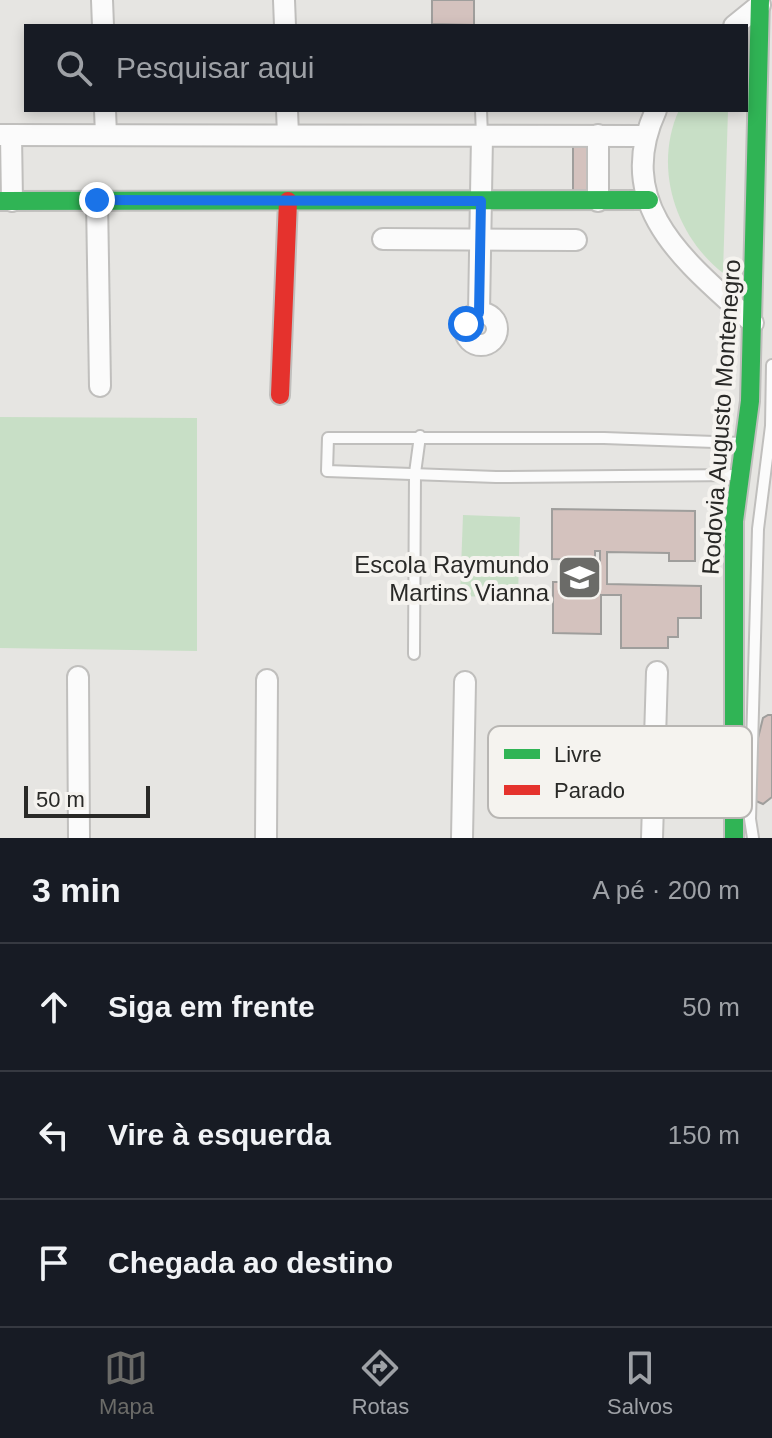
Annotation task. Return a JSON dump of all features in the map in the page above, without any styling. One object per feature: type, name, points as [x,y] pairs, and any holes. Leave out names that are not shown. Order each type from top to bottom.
[{"type":"main road","name":"Rodovia Augusto Montenegro","points":[[734,726],[734,521],[750,401],[760,3]]},
{"type":"main road","points":[[6,201],[649,200]]},
{"type":"main road","points":[[280,395],[288,201]]},
{"type":"street","points":[[102,0],[103,24]]},
{"type":"street","points":[[284,0],[285,24]]},
{"type":"street","points":[[736,24],[760,3]]},
{"type":"street","points":[[105,112],[106,135]]},
{"type":"street","points":[[287,112],[288,135]]},
{"type":"street","points":[[655,112],[644,136],[641,162],[649,200],[662,230],[682,257],[753,323]]},
{"type":"street","points":[[6,201],[6,135],[644,136]]},
{"type":"street","points":[[598,135],[598,201]]},
{"type":"street","points":[[479,313],[482,136]]},
{"type":"street","points":[[97,200],[100,386]]},
{"type":"street","points":[[383,239],[576,240]]},
{"type":"street","points":[[655,726],[657,672]]},
{"type":"street","points":[[78,677],[79,838]]},
{"type":"street","points":[[266,838],[267,680]]},
{"type":"street","points":[[462,838],[465,682]]},
{"type":"street","points":[[652,838],[653,818]]},
{"type":"lane","points":[[481,112],[482,136]]},
{"type":"lane","points":[[752,746],[758,529],[771,426],[772,365]]},
{"type":"lane","points":[[771,426],[772,432]]},
{"type":"lane","points":[[414,654],[415,473],[420,436]]},
{"type":"lane","points":[[739,475],[627,477],[327,471],[328,438],[604,438],[744,443]]},
{"type":"lane","points":[[750,818],[753,838]]},
{"type":"green space","points":[[678,112],[728,112],[723,273],[692,240],[673,199],[668,154]]},
{"type":"green space","points":[[0,417],[197,418],[197,651],[0,648]]},
{"type":"green space","points":[[463,515],[520,517],[518,598],[460,596]]},
{"type":"building","points":[[432,0],[474,0],[474,24],[432,24]]},
{"type":"building","points":[[573,140],[595,140],[595,192],[573,192]]},
{"type":"building","points":[[552,509],[695,511],[695,561],[669,561],[669,553],[607,552],[607,584],[701,586],[701,618],[678,618],[678,637],[668,637],[668,648],[621,648],[621,595],[601,595],[601,634],[553,633],[553,582],[600,582],[600,551],[595,551],[595,560],[552,559]]},
{"type":"building","points":[[772,715],[772,797],[763,804],[756,801],[757,742],[763,718]]},
{"type":"traffic: fast","points":[[734,726],[734,521],[750,401],[760,0]]},
{"type":"traffic: fast","points":[[0,201],[649,200]]},
{"type":"traffic: fast","points":[[734,818],[734,838]]},
{"type":"traffic: jam","points":[[280,395],[288,201]]},
{"type":"place","name":"Escola Raymundo Martins Vianna","points":[[580,578]]},
{"type":"route","points":[[97,200],[481,201],[479,313],[469,318],[466,324]]}]
